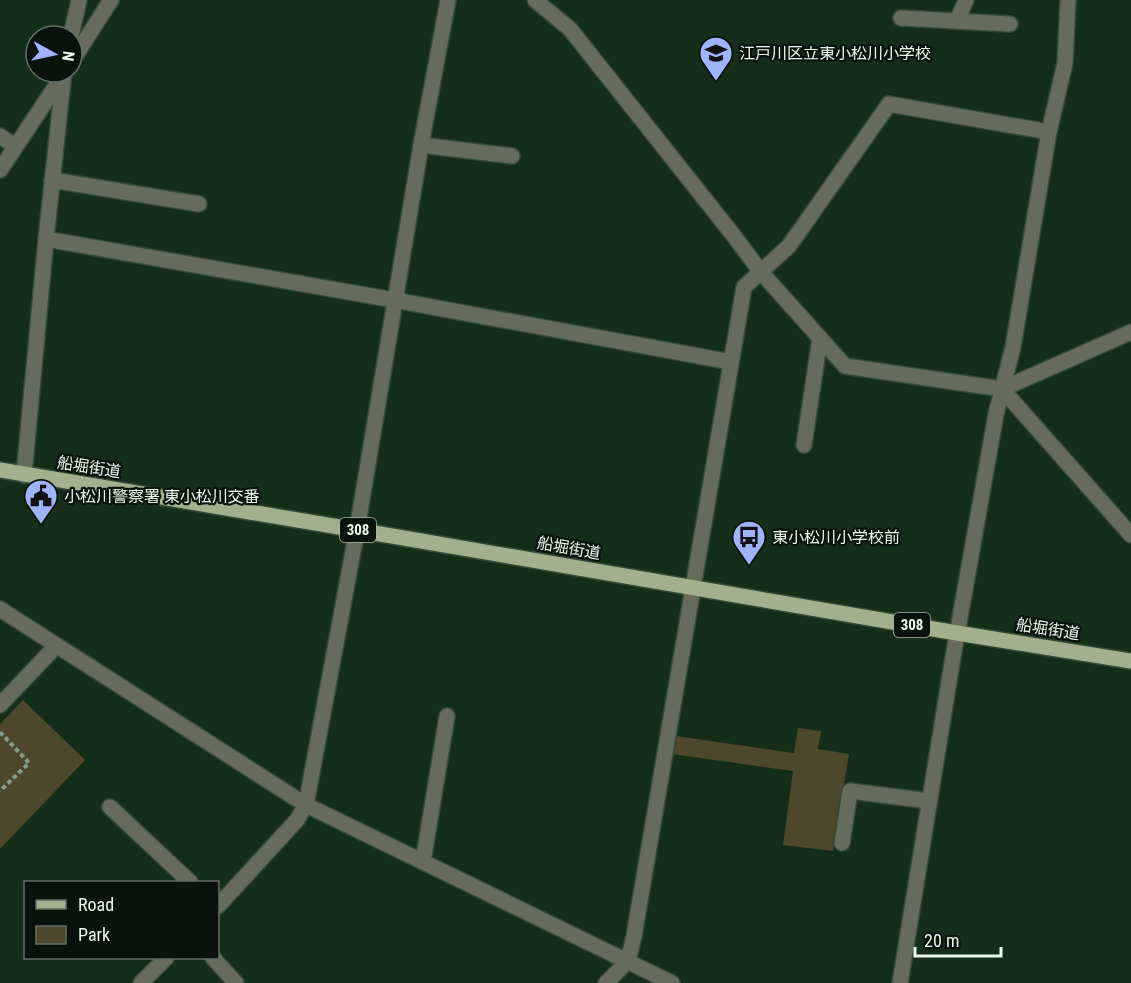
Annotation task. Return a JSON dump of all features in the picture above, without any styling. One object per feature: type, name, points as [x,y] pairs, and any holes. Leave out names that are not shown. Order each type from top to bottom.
[{"type":"main road","name":"船堀街道","points":[[0,470],[1131,661]]},
{"type":"street","points":[[74,24],[79,0]]},
{"type":"street","points":[[84,42],[111,0]]},
{"type":"street","points":[[219,905],[297,820],[306,805],[357,530],[394,300],[448,0]]},
{"type":"street","points":[[535,0],[570,28],[760,271],[845,366],[1002,389],[1131,332]]},
{"type":"street","points":[[957,21],[966,0]]},
{"type":"street","points":[[900,983],[957,633],[1002,389],[1013,347],[1049,132],[1065,63],[1068,0]]},
{"type":"street","points":[[901,18],[1010,24]]},
{"type":"street","points":[[0,170],[57,84]]},
{"type":"street","points":[[24,475],[63,84]]},
{"type":"street","points":[[606,983],[628,961],[634,936],[744,287],[789,246],[889,104],[1049,132]]},
{"type":"street","points":[[0,136],[15,146]]},
{"type":"street","points":[[421,145],[512,156]]},
{"type":"street","points":[[52,180],[199,204]]},
{"type":"street","points":[[46,239],[731,362]]},
{"type":"street","points":[[804,445],[820,338]]},
{"type":"street","points":[[1002,389],[1131,535]]},
{"type":"street","points":[[0,609],[306,805],[672,983]]},
{"type":"street","points":[[0,705],[56,646]]},
{"type":"street","points":[[423,862],[447,716]]},
{"type":"street","points":[[842,843],[850,791],[929,801]]},
{"type":"street","points":[[110,807],[189,881]]},
{"type":"street","points":[[141,983],[164,959]]},
{"type":"street","points":[[215,959],[236,983]]},
{"type":"path","points":[[0,732],[29,763],[0,792]]},
{"type":"green space","points":[[23,700],[85,760],[0,849],[0,724]]},
{"type":"green space","points":[[798,728],[821,731],[818,749],[849,754],[833,851],[783,845],[793,771],[672,754],[676,736],[794,753]]},
{"type":"place","name":"江戸川区立東小松川小学校","points":[[716,82]]},
{"type":"place","name":"小松川警察署 東小松川交番","points":[[41,525]]},
{"type":"place","name":"東小松川小学校前","points":[[749,566]]}]
